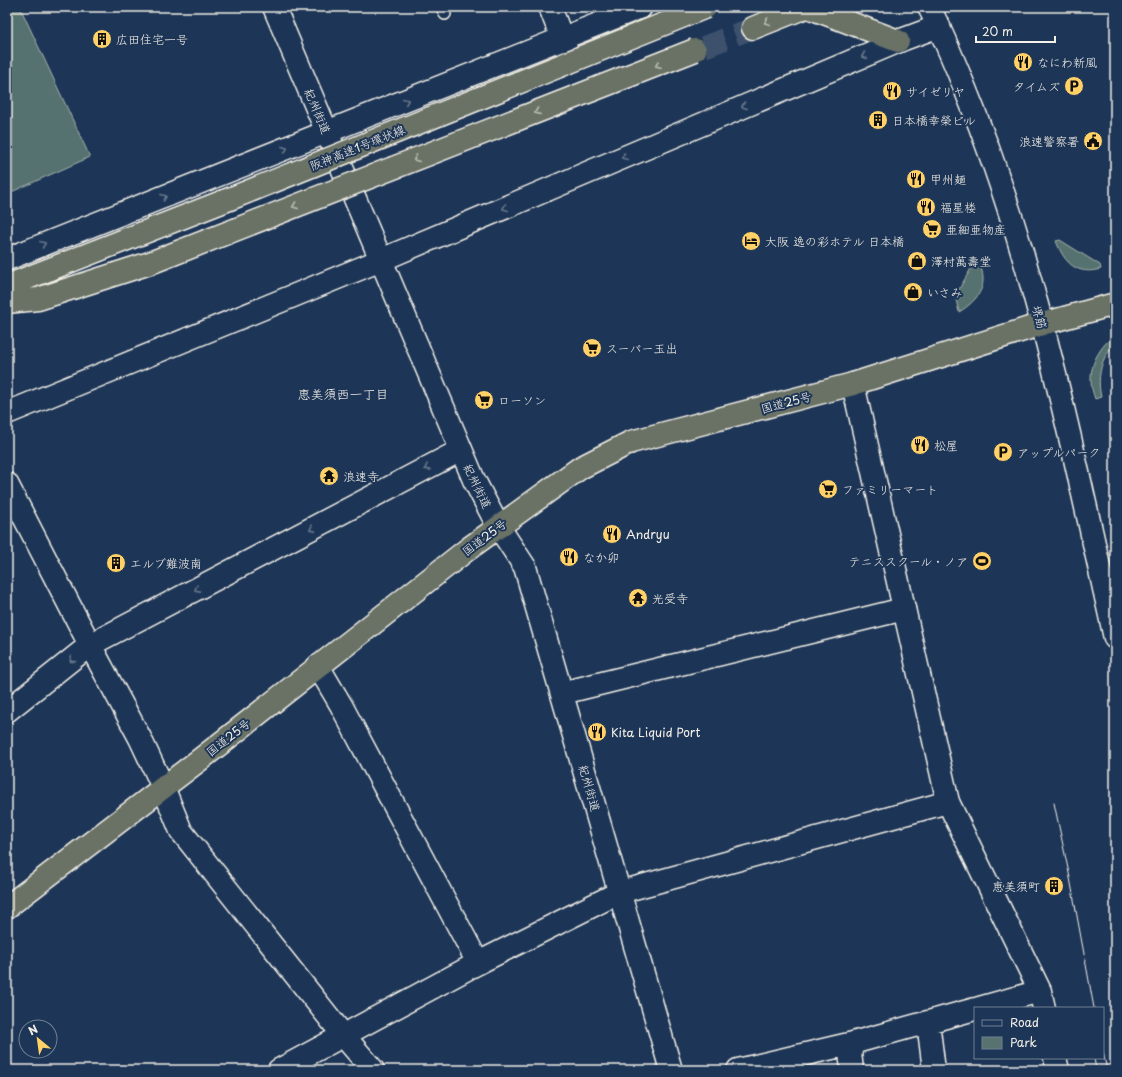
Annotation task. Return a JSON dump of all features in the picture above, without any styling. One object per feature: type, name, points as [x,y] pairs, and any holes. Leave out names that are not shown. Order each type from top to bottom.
[{"type":"highway","name":"阪神高速1号環状線","points":[[7,286],[239,195],[706,7]]},
{"type":"highway","points":[[753,28],[807,7],[898,41]]},
{"type":"highway","points":[[7,302],[38,299],[150,263],[699,49]]},
{"type":"highway","name":"国道25号","points":[[7,907],[498,526],[580,468],[631,442],[853,384],[1042,324],[1115,304]]},
{"type":"street","name":"紀州街道","points":[[274,7],[474,480],[498,526],[525,567],[671,1070]]},
{"type":"street","points":[[550,7],[565,46]]},
{"type":"street","points":[[565,46],[641,7]]},
{"type":"street","points":[[7,292],[51,263],[331,141],[565,46],[690,7]]},
{"type":"street","points":[[7,413],[381,260],[898,41],[934,16]]},
{"type":"street","name":"堺筋","points":[[934,16],[982,129],[1016,230],[1042,324],[1067,424],[1115,638]]},
{"type":"street","points":[[7,259],[331,141]]},
{"type":"street","points":[[853,384],[948,802],[1042,1000],[987,1007]]},
{"type":"street","points":[[7,711],[90,645],[461,450]]},
{"type":"street","points":[[7,484],[140,738],[163,787],[181,831],[343,1035],[373,1070]]},
{"type":"street","points":[[562,693],[904,610]]},
{"type":"street","points":[[318,666],[341,705],[478,963]]},
{"type":"street","points":[[279,1070],[478,963],[620,892],[948,802]]},
{"type":"street","points":[[738,1070],[849,1044],[974,1009]]},
{"type":"street","points":[[928,1022],[934,1070]]},
{"type":"street","points":[[849,1044],[852,1070]]},
{"type":"street","points":[[1055,1059],[1058,1070]]},
{"type":"green space","points":[[7,7],[20,7],[90,157],[7,194]]},
{"type":"green space","points":[[1060,240],[1100,265],[1101,269],[1085,271],[1072,266],[1059,249],[1056,241]]},
{"type":"green space","points":[[979,259],[983,276],[981,289],[976,298],[959,312],[955,296],[976,260]]},
{"type":"green space","points":[[1115,335],[1113,345],[1101,366],[1099,382],[1101,397],[1095,399],[1091,383],[1091,374],[1094,361],[1105,344]]},
{"type":"tunnel","points":[[704,47],[753,28]]},
{"type":"tram line","points":[[1054,803],[1070,878],[1094,1007]]},
{"type":"tram line","points":[[1104,1056],[1107,1070]]},
{"type":"tram line","points":[[1094,1059],[1096,1070]]},
{"type":"place","name":"広田住宅一号","points":[[102,39]]},
{"type":"place","name":"なにわ新風","points":[[1023,62]]},
{"type":"place","name":"タイムズ","points":[[1074,86]]},
{"type":"place","name":"サイゼリヤ","points":[[892,91]]},
{"type":"place","name":"日本橋幸榮ビル","points":[[878,120]]},
{"type":"place","name":"浪速警察署","points":[[1093,141]]},
{"type":"place","name":"甲州麺","points":[[916,179]]},
{"type":"place","name":"福星楼","points":[[926,207]]},
{"type":"place","name":"亜細亜物産","points":[[932,229]]},
{"type":"place","name":"大阪 逸の彩ホテル 日本橋","points":[[751,241]]},
{"type":"place","name":"澤村萬壽堂","points":[[917,261]]},
{"type":"place","name":"いさみ","points":[[913,292]]},
{"type":"place","name":"スーパー玉出","points":[[592,348]]},
{"type":"place","name":"ローソン","points":[[484,400]]},
{"type":"place","name":"松屋","points":[[920,445]]},
{"type":"place","name":"アップルパーク","points":[[1003,452]]},
{"type":"place","name":"浪速寺","points":[[329,476]]},
{"type":"place","name":"ファミリーマート","points":[[828,489]]},
{"type":"place","name":"Andryu","points":[[612,534]]},
{"type":"place","name":"なか卯","points":[[569,557]]},
{"type":"place","name":"テニススクール・ノア","points":[[982,561]]},
{"type":"place","name":"エルブ難波南","points":[[116,563]]},
{"type":"place","name":"光受寺","points":[[638,598]]},
{"type":"place","name":"Kita Liquid Port","points":[[597,732]]},
{"type":"place","name":"恵美須町","points":[[1054,886]]},
{"type":"district","name":"恵美須西一丁目","points":[[343,393]]}]
